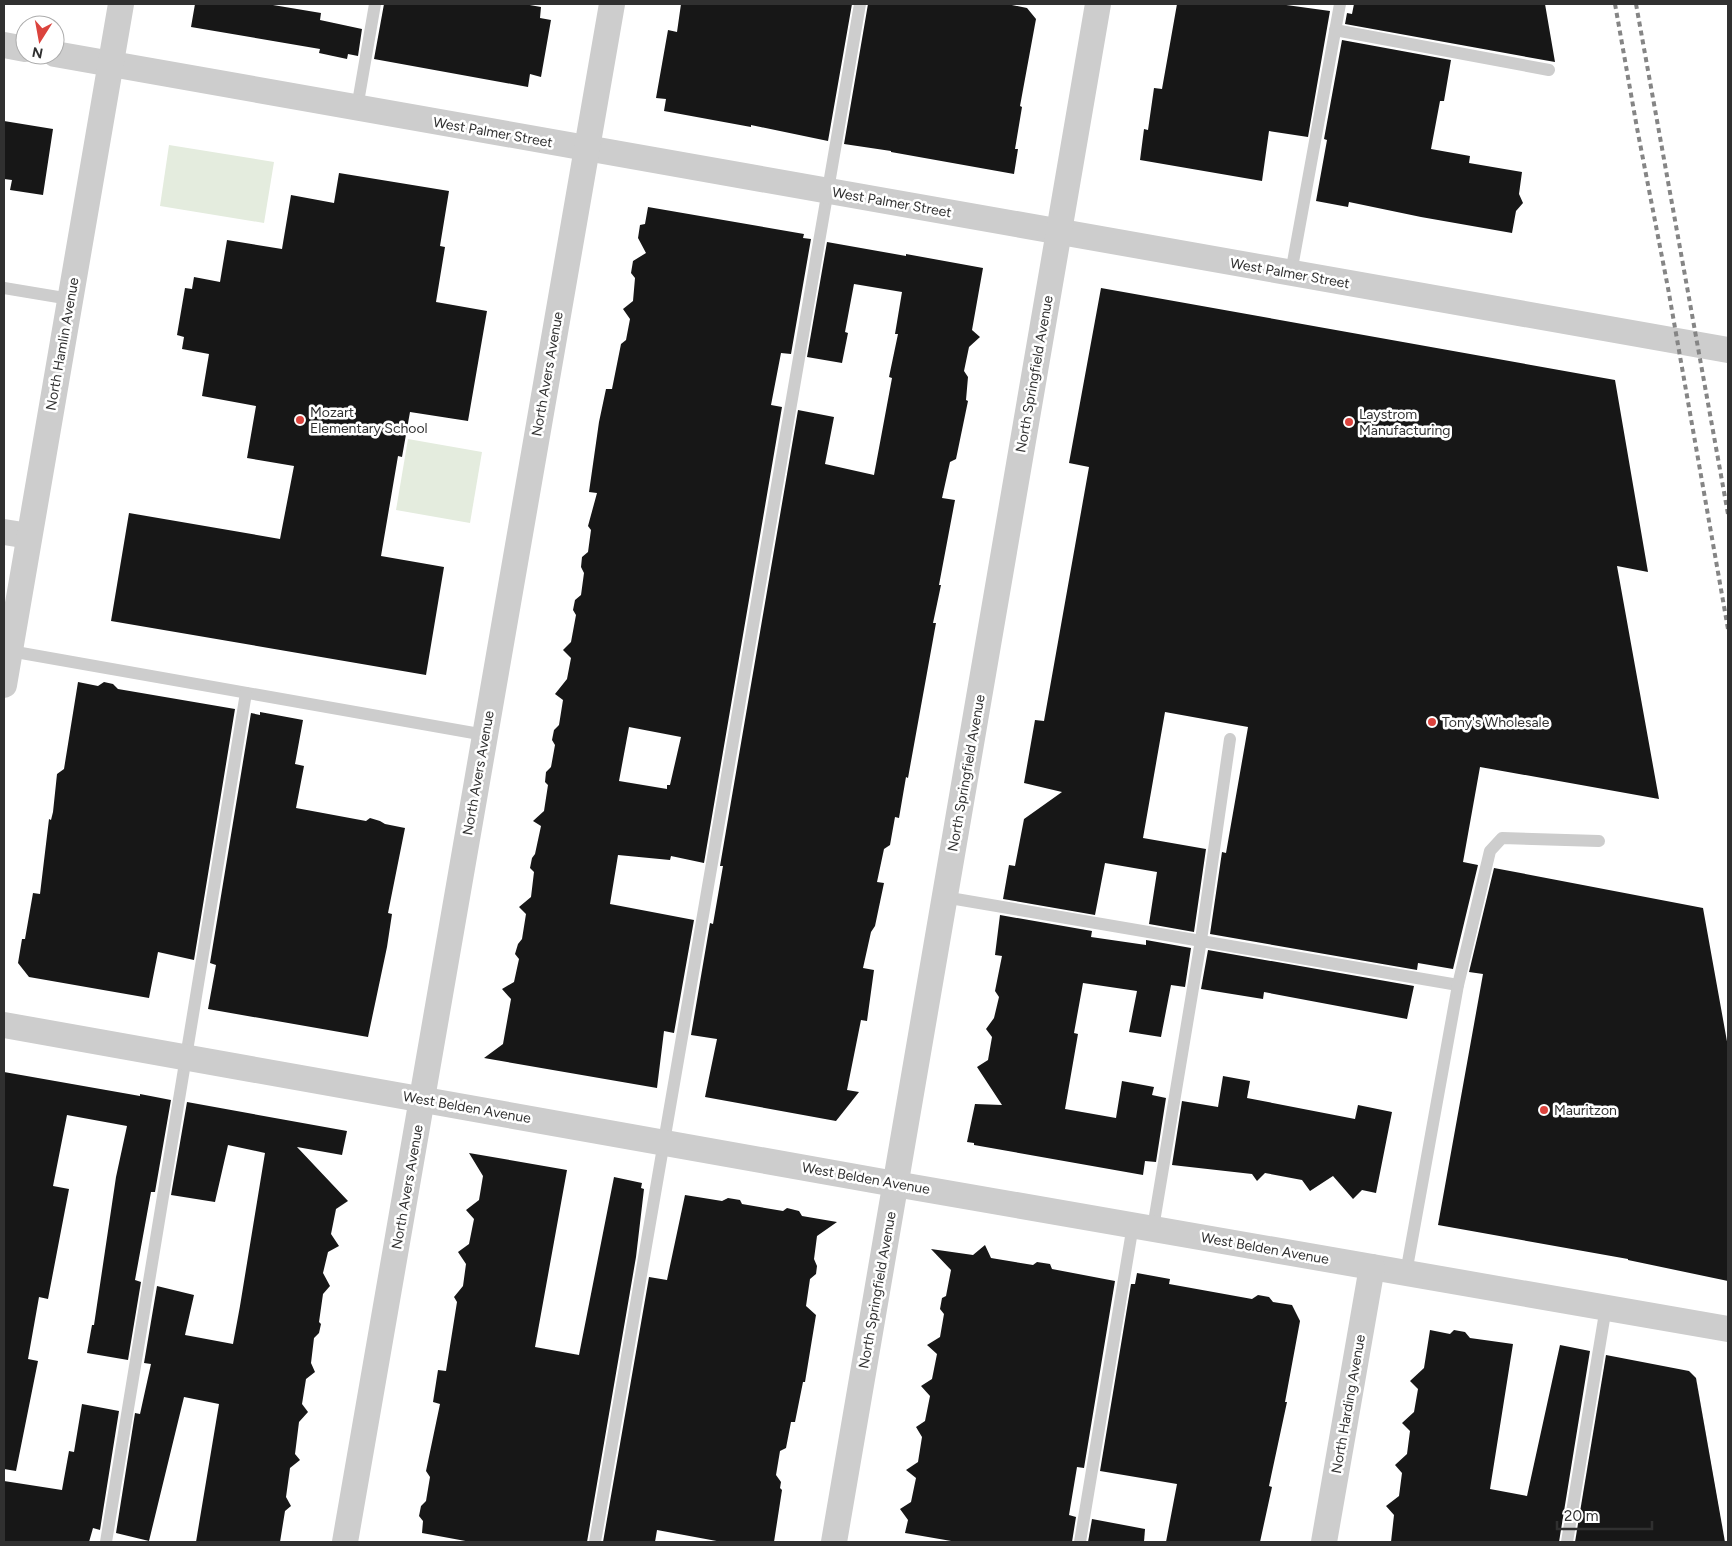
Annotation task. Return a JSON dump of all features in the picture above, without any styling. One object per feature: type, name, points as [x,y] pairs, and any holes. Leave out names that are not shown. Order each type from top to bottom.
[{"type":"street","name":"North Hamlin Avenue","points":[[4,685],[121,4]]},
{"type":"street","name":"North Avers Avenue","points":[[345,1542],[612,4]]},
{"type":"street","name":"North Springfield Avenue","points":[[834,1542],[1098,4]]},
{"type":"street","name":"West Palmer Street","points":[[65,56],[1728,350]]},
{"type":"street","points":[[4,532],[29,536]]},
{"type":"street","name":"West Belden Avenue","points":[[4,1025],[895,1184],[1728,1329]]},
{"type":"street","name":"North Harding Avenue","points":[[1324,1542],[1372,1267]]},
{"type":"lane","points":[[358,108],[374,4]]},
{"type":"lane","points":[[595,1542],[860,4]]},
{"type":"lane","points":[[1291,273],[1340,4]]},
{"type":"lane","points":[[1335,30],[1549,70]]},
{"type":"lane","points":[[4,288],[70,299]]},
{"type":"lane","points":[[10,651],[485,735]]},
{"type":"lane","points":[[106,1542],[246,693]]},
{"type":"lane","points":[[1080,1542],[1201,940],[1230,739]]},
{"type":"lane","points":[[1406,1273],[1458,985],[1490,852],[1502,838],[1599,841]]},
{"type":"lane","points":[[944,897],[1458,985]]},
{"type":"lane","points":[[1568,1542],[1606,1307]]},
{"type":"shaded area","points":[[169,145],[274,162],[264,223],[160,206]]},
{"type":"shaded area","points":[[408,439],[482,452],[470,523],[396,510]]},
{"type":"building","points":[[195,4],[267,4],[321,13],[320,20],[362,29],[358,56],[348,54],[347,59],[319,53],[320,49],[191,27]]},
{"type":"building","points":[[384,4],[524,4],[541,7],[540,18],[551,20],[541,77],[530,74],[528,87],[374,59]]},
{"type":"building","points":[[681,4],[852,4],[828,141],[751,125],[751,127],[664,111],[666,99],[656,98],[668,30],[677,32]]},
{"type":"building","points":[[868,4],[1007,4],[1027,8],[1036,19],[1020,106],[1022,107],[1015,149],[1018,149],[1014,174],[844,144]]},
{"type":"building","points":[[1177,4],[1279,4],[1330,11],[1308,137],[1269,131],[1262,181],[1140,160],[1144,129],[1148,130],[1154,88],[1162,89]]},
{"type":"building","points":[[1354,4],[1545,4],[1555,62],[1345,24],[1347,13],[1352,14]]},
{"type":"building","points":[[1342,40],[1451,60],[1444,101],[1440,101],[1431,149],[1470,156],[1469,163],[1522,172],[1519,194],[1523,203],[1516,211],[1512,233],[1349,202],[1348,207],[1316,201],[1327,140],[1324,139]]},
{"type":"building","points":[[4,121],[53,129],[43,195],[10,190],[12,180],[4,179]]},
{"type":"building","name":"Mozart Elementary School","points":[[339,173],[449,191],[440,246],[445,247],[436,302],[487,311],[468,421],[410,412],[402,457],[398,456],[381,556],[444,567],[426,675],[111,621],[129,513],[280,539],[294,466],[247,458],[256,406],[202,396],[209,354],[182,349],[184,337],[177,335],[185,288],[192,289],[194,277],[220,282],[227,240],[282,249],[291,195],[334,203]]},
{"type":"building","points":[[648,207],[804,234],[803,238],[811,239],[791,354],[781,353],[771,405],[782,407],[704,863],[671,856],[670,860],[618,855],[610,904],[694,920],[674,1033],[664,1031],[657,1088],[484,1058],[503,1044],[511,999],[502,989],[514,982],[519,959],[515,954],[518,944],[522,939],[526,914],[519,907],[531,897],[534,872],[530,868],[541,826],[533,821],[544,811],[548,785],[545,782],[546,772],[551,767],[555,745],[552,740],[554,730],[559,725],[563,700],[555,694],[567,679],[571,658],[563,650],[571,642],[576,615],[573,610],[575,600],[581,595],[584,573],[581,567],[582,557],[588,552],[591,530],[588,526],[597,493],[589,492],[599,422],[606,389],[612,389],[621,344],[626,340],[630,319],[623,309],[633,301],[635,278],[631,273],[633,261],[646,253],[638,238],[640,225],[645,224]],"holes":[[[629,727],[681,737],[670,785],[667,785],[667,789],[619,781]]]},
{"type":"building","points":[[827,242],[983,268],[972,330],[980,337],[969,347],[964,371],[968,377],[966,400],[968,401],[956,459],[950,462],[942,498],[955,500],[933,623],[936,623],[908,778],[906,777],[899,818],[895,817],[890,845],[884,849],[877,882],[884,883],[875,926],[871,932],[863,968],[874,970],[867,1021],[861,1020],[847,1090],[859,1092],[836,1121],[705,1097],[717,1039],[691,1035],[710,923],[713,924],[723,866],[720,866],[798,410],[834,417],[825,464],[874,475],[892,378],[889,377],[898,334],[895,334],[902,292],[854,284],[845,332],[848,333],[842,363],[807,357]]},
{"type":"building","points":[[1101,288],[1615,380],[1648,572],[1617,566],[1659,799],[1480,767],[1463,862],[1478,865],[1453,969],[1418,963],[1417,970],[1210,934],[1222,852],[1226,853],[1248,727],[1165,712],[1143,838],[1206,849],[1194,932],[1149,924],[1157,872],[1105,863],[1095,915],[1003,899],[1009,865],[1015,866],[1024,819],[1062,792],[1024,783],[1035,720],[1044,721],[1089,467],[1069,463]]},
{"type":"building","points":[[78,682],[98,686],[104,682],[113,684],[118,689],[235,709],[194,960],[158,952],[149,998],[29,977],[18,963],[22,939],[25,939],[33,893],[40,894],[49,819],[51,820],[53,812],[57,774],[64,769]]},
{"type":"building","points":[[260,712],[303,720],[295,764],[304,766],[296,808],[366,821],[370,818],[385,824],[405,828],[388,913],[392,914],[387,947],[368,1037],[208,1009],[216,965],[210,963],[251,713],[260,715]]},
{"type":"building","name":"Mauritzon","points":[[1494,868],[1703,908],[1728,1047],[1728,1281],[1628,1259],[1438,1225],[1483,974],[1469,972]]},
{"type":"building","points":[[1000,915],[1092,931],[1091,937],[1146,945],[1146,940],[1191,948],[1185,987],[1171,985],[1161,1037],[1129,1032],[1137,991],[1083,983],[1074,1033],[1078,1034],[1065,1109],[1116,1118],[1122,1081],[1154,1087],[1152,1095],[1166,1098],[1156,1162],[1145,1161],[1143,1175],[974,1145],[974,1143],[967,1142],[975,1104],[1002,1105],[977,1067],[988,1060],[992,1037],[986,1029],[994,1018],[999,997],[995,991],[1002,956],[995,955]]},
{"type":"building","points":[[1208,950],[1414,986],[1407,1019],[1264,992],[1263,999],[1201,989]]},
{"type":"building","points":[[4,1072],[171,1100],[155,1192],[151,1192],[135,1280],[141,1282],[128,1360],[87,1353],[92,1325],[94,1325],[116,1177],[127,1126],[67,1115],[53,1186],[69,1189],[48,1299],[39,1297],[28,1359],[38,1361],[16,1471],[4,1469]]},
{"type":"building","points":[[1223,1076],[1250,1081],[1247,1098],[1355,1119],[1358,1105],[1392,1112],[1376,1193],[1362,1190],[1353,1199],[1333,1176],[1310,1191],[1302,1180],[1265,1173],[1257,1181],[1252,1174],[1172,1165],[1182,1101],[1218,1107]]},
{"type":"building","points":[[187,1102],[347,1131],[342,1155],[297,1147],[348,1201],[336,1209],[331,1234],[339,1246],[328,1252],[323,1273],[330,1286],[323,1294],[319,1322],[321,1324],[319,1333],[314,1338],[311,1363],[315,1372],[306,1379],[302,1404],[308,1412],[299,1422],[295,1454],[300,1460],[290,1468],[286,1497],[291,1506],[285,1511],[280,1542],[196,1542],[219,1404],[184,1397],[149,1541],[116,1533],[135,1413],[140,1414],[151,1364],[144,1363],[157,1286],[194,1295],[185,1335],[233,1344],[240,1306],[265,1153],[228,1145],[215,1202],[171,1195]]},
{"type":"building","points":[[469,1153],[567,1170],[535,1347],[579,1355],[614,1177],[642,1183],[641,1188],[644,1189],[636,1257],[587,1542],[471,1542],[422,1533],[423,1521],[419,1516],[421,1506],[426,1501],[430,1477],[426,1471],[440,1404],[433,1402],[438,1370],[446,1371],[457,1302],[454,1297],[463,1286],[466,1264],[458,1252],[469,1244],[474,1219],[466,1210],[479,1200],[483,1176]]},
{"type":"building","points":[[685,1195],[722,1201],[728,1198],[740,1200],[742,1204],[783,1211],[787,1208],[799,1211],[802,1216],[837,1222],[817,1236],[814,1259],[817,1266],[816,1274],[810,1279],[806,1306],[816,1315],[805,1382],[803,1382],[795,1422],[791,1422],[786,1448],[780,1451],[776,1475],[781,1482],[780,1488],[782,1490],[774,1542],[722,1542],[657,1530],[655,1542],[603,1542],[649,1277],[667,1280]]},
{"type":"building","points":[[985,1245],[991,1258],[1033,1265],[1037,1262],[1050,1264],[1052,1269],[1115,1281],[1084,1468],[1077,1467],[1069,1515],[1076,1517],[1072,1542],[957,1542],[905,1533],[908,1520],[900,1509],[911,1502],[916,1478],[906,1470],[918,1462],[922,1437],[916,1427],[925,1421],[930,1396],[921,1386],[932,1379],[937,1354],[927,1345],[940,1337],[944,1314],[940,1309],[942,1298],[946,1296],[951,1270],[931,1249],[973,1255]]},
{"type":"building","points":[[1137,1273],[1170,1279],[1169,1284],[1252,1299],[1258,1295],[1269,1297],[1273,1302],[1292,1305],[1300,1321],[1285,1402],[1287,1402],[1269,1486],[1272,1487],[1260,1542],[1166,1542],[1177,1484],[1100,1471],[1131,1284],[1135,1284]]},
{"type":"building","points":[[1430,1330],[1450,1334],[1454,1330],[1465,1332],[1470,1338],[1513,1344],[1490,1489],[1527,1496],[1560,1345],[1590,1351],[1559,1542],[1391,1542],[1394,1515],[1386,1506],[1399,1496],[1402,1473],[1395,1465],[1407,1454],[1410,1431],[1402,1423],[1414,1412],[1418,1389],[1410,1381],[1424,1368]]},
{"type":"building","points":[[1606,1355],[1689,1371],[1696,1378],[1725,1542],[1575,1542]]},
{"type":"building","points":[[82,1404],[119,1411],[100,1530],[93,1528],[89,1542],[4,1542],[4,1481],[62,1490],[69,1451],[74,1452]]},
{"type":"building","points":[[1092,1519],[1145,1529],[1144,1542],[1088,1542]]},
{"type":"railway","points":[[1615,4],[1668,288],[1728,629]]},
{"type":"railway","points":[[1636,4],[1728,514]]},
{"type":"place","name":"Mozart Elementary School","points":[[300,420]]},
{"type":"place","name":"Laystrom Manufacturing","points":[[1349,422]]},
{"type":"place","name":"Tony's Wholesale","points":[[1432,722]]},
{"type":"place","name":"Mauritzon","points":[[1544,1110]]}]
